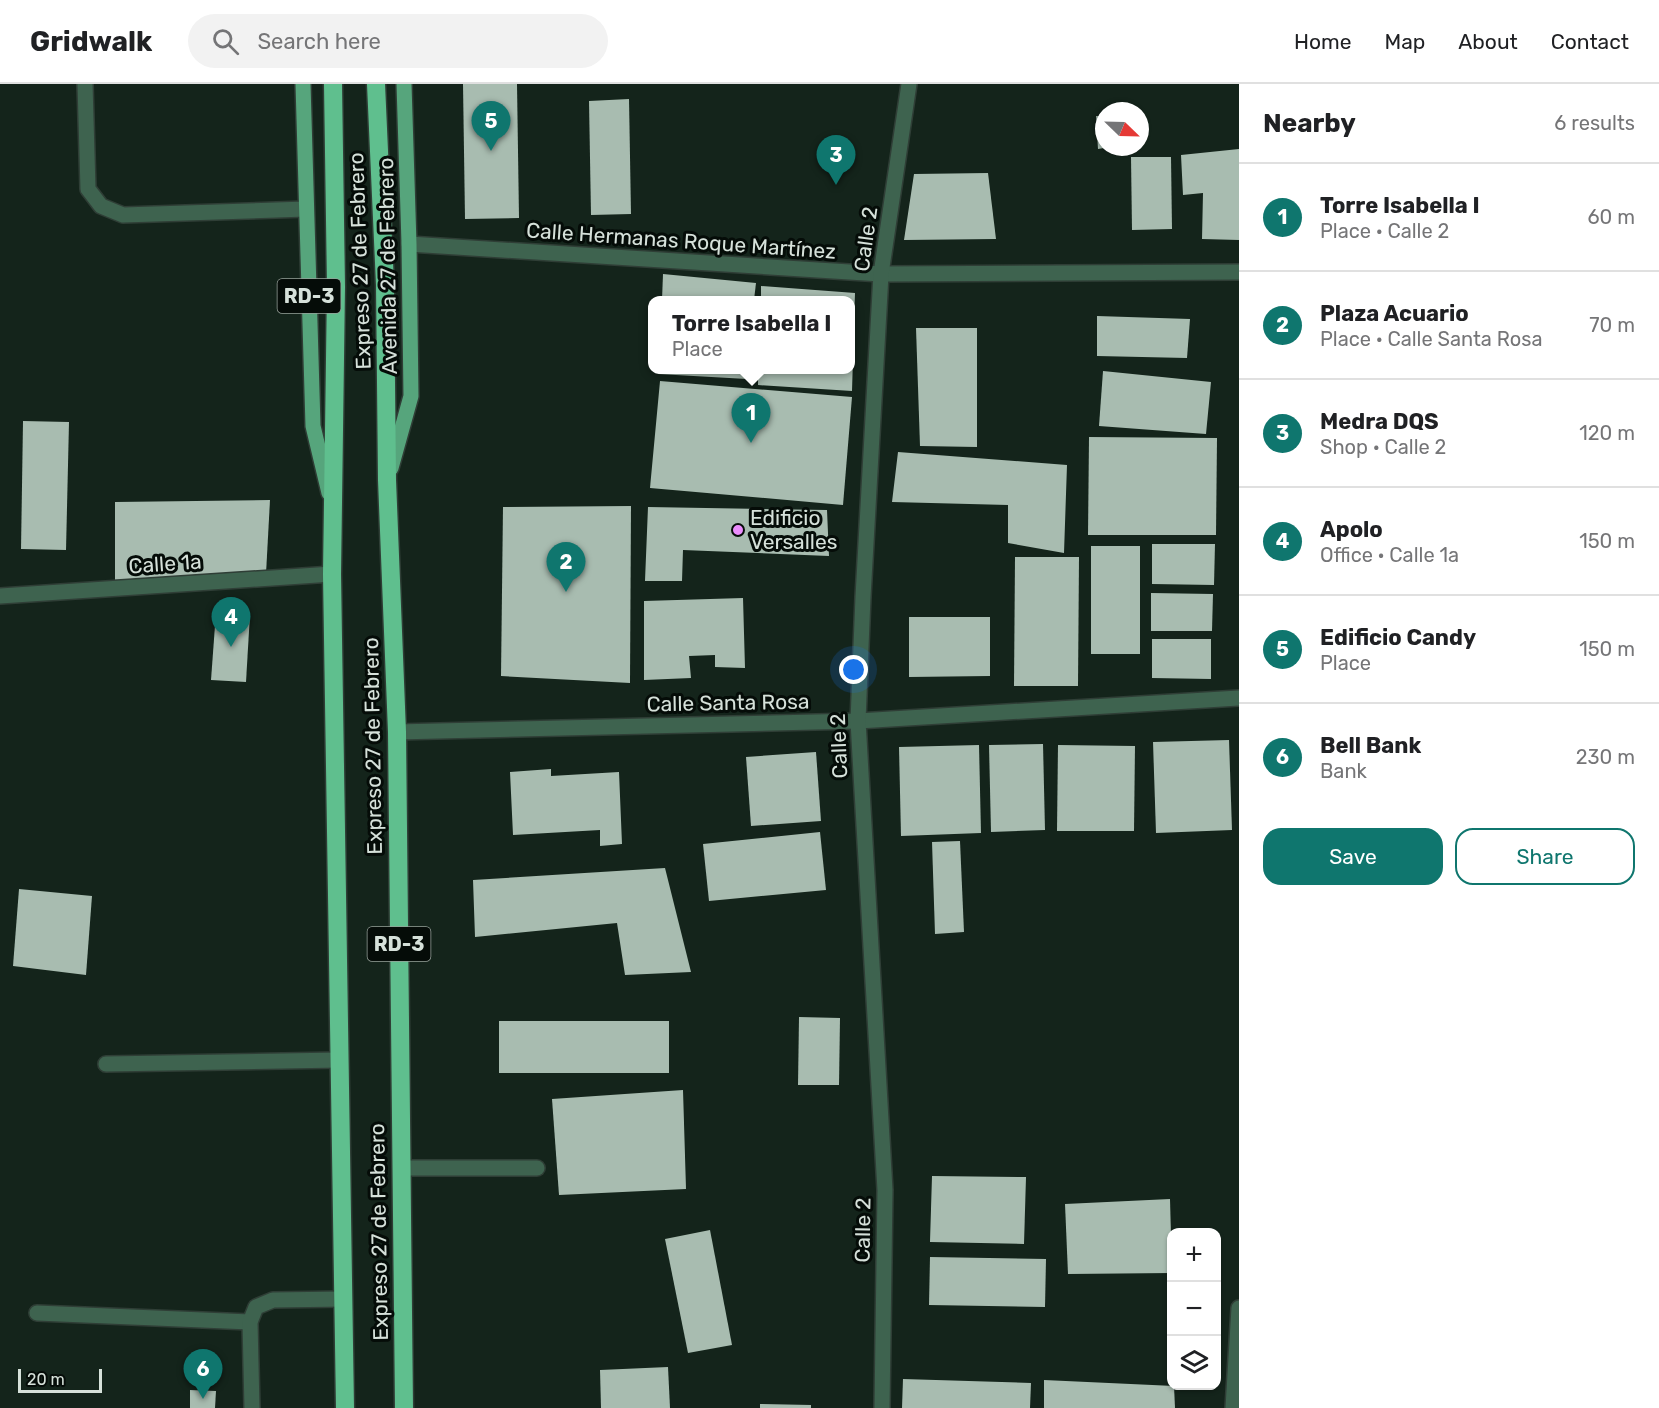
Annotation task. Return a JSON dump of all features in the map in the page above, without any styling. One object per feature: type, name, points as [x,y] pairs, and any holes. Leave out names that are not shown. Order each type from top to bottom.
[{"type":"highway","name":"Expreso 27 de Febrero","points":[[333,84],[336,287],[332,574],[345,1408]]},
{"type":"highway","name":"Expreso 27 de Febrero","points":[[376,84],[385,285],[387,480],[397,732],[404,1408]]},
{"type":"main road","name":"RD-3","points":[[303,84],[313,426],[332,505]]},
{"type":"main road","name":"Avenida 27 de Febrero","points":[[387,480],[411,396],[404,84]]},
{"type":"street","points":[[85,84],[88,189],[101,206],[123,215],[306,209]]},
{"type":"street","name":"Calle 2","points":[[882,1408],[885,1190],[858,721],[863,585],[881,274],[909,84]]},
{"type":"street","name":"Calle Hermanas Roque Martínez","points":[[409,244],[881,274],[1239,272]]},
{"type":"street","name":"Calle 1a","points":[[0,596],[332,574]]},
{"type":"street","name":"Calle Santa Rosa","points":[[397,732],[858,721],[1239,698]]},
{"type":"street","points":[[106,1064],[339,1060]]},
{"type":"street","points":[[401,1168],[537,1168]]},
{"type":"street","points":[[252,1408],[250,1322],[256,1307],[273,1300],[344,1299]]},
{"type":"street","points":[[1233,1408],[1239,1308]]},
{"type":"street","points":[[37,1313],[250,1322]]},
{"type":"building","points":[[463,84],[517,84],[519,218],[465,219]]},
{"type":"building","points":[[629,99],[631,214],[591,215],[589,101]]},
{"type":"building","points":[[1239,149],[1239,240],[1202,239],[1203,193],[1183,195],[1181,155]]},
{"type":"building","points":[[1131,157],[1171,157],[1172,229],[1132,230]]},
{"type":"building","points":[[988,173],[996,239],[904,240],[914,174]]},
{"type":"building","points":[[663,274],[756,283],[754,296],[662,296]]},
{"type":"building","points":[[761,286],[855,293],[855,296],[761,296]]},
{"type":"building","points":[[1097,316],[1190,319],[1187,358],[1097,356]]},
{"type":"building","points":[[916,328],[977,328],[977,447],[920,446]]},
{"type":"building","points":[[1103,371],[1211,382],[1206,434],[1099,426]]},
{"type":"building","points":[[658,374],[748,374],[747,379]]},
{"type":"building","points":[[758,374],[853,374],[852,391],[758,385]]},
{"type":"building","points":[[660,381],[852,397],[843,505],[650,488]]},
{"type":"building","points":[[23,421],[69,422],[66,550],[21,549]]},
{"type":"building","points":[[1089,437],[1217,438],[1216,535],[1088,535]]},
{"type":"building","points":[[898,452],[1067,465],[1064,553],[1008,543],[1008,505],[892,502]]},
{"type":"building","points":[[270,500],[266,574],[115,585],[115,502]]},
{"type":"building","points":[[631,506],[630,683],[501,676],[503,507]]},
{"type":"building","name":"Edificio Versalles","points":[[648,507],[827,510],[829,556],[683,550],[682,581],[645,581]]},
{"type":"building","points":[[1152,544],[1215,544],[1214,585],[1152,584]]},
{"type":"building","points":[[1091,546],[1140,546],[1140,654],[1091,654]]},
{"type":"building","points":[[1015,557],[1079,557],[1078,686],[1014,686]]},
{"type":"building","points":[[1151,593],[1213,594],[1212,631],[1151,631]]},
{"type":"building","points":[[743,598],[745,668],[715,667],[715,655],[689,656],[691,678],[644,680],[644,601]]},
{"type":"building","points":[[216,612],[250,614],[246,682],[211,680]]},
{"type":"building","points":[[909,617],[990,617],[990,676],[909,677]]},
{"type":"building","points":[[1152,639],[1211,639],[1211,679],[1152,678]]},
{"type":"building","points":[[1229,740],[1232,830],[1156,833],[1153,742]]},
{"type":"building","points":[[1043,744],[1045,830],[991,832],[989,745]]},
{"type":"building","points":[[979,745],[981,833],[901,836],[899,747]]},
{"type":"building","points":[[1058,745],[1135,746],[1134,831],[1057,831]]},
{"type":"building","points":[[816,752],[821,821],[751,826],[746,757]]},
{"type":"building","points":[[551,769],[551,776],[619,772],[622,844],[600,846],[600,830],[513,835],[510,772]]},
{"type":"building","points":[[820,832],[826,890],[709,901],[703,844]]},
{"type":"building","points":[[960,841],[964,932],[935,934],[932,842]]},
{"type":"building","points":[[665,868],[691,972],[625,975],[617,923],[475,937],[473,880]]},
{"type":"building","points":[[19,889],[92,896],[86,975],[13,966]]},
{"type":"building","points":[[799,1017],[840,1018],[839,1085],[798,1085]]},
{"type":"building","points":[[499,1021],[669,1021],[669,1073],[499,1073]]},
{"type":"building","points":[[683,1090],[686,1189],[559,1195],[552,1099]]},
{"type":"building","points":[[932,1176],[1026,1177],[1024,1244],[930,1242]]},
{"type":"building","points":[[1170,1199],[1171,1228],[1167,1228],[1167,1273],[1068,1274],[1065,1204]]},
{"type":"building","points":[[710,1230],[732,1345],[688,1353],[665,1239]]},
{"type":"building","points":[[930,1257],[1046,1259],[1045,1307],[929,1305]]},
{"type":"building","points":[[668,1367],[670,1408],[601,1408],[600,1370]]},
{"type":"building","points":[[903,1379],[1031,1383],[1030,1408],[902,1408]]},
{"type":"building","points":[[1044,1380],[1167,1386],[1167,1390],[1174,1390],[1175,1408],[1044,1408]]},
{"type":"building","points":[[190,1390],[216,1391],[215,1408],[190,1408]]},
{"type":"building","points":[[760,1404],[811,1405],[811,1408],[760,1408]]},
{"type":"place","name":"Edificio Candy","points":[[491,151]]},
{"type":"place","name":"Medra DQS","points":[[836,185]]},
{"type":"place","name":"Torre Isabella I","points":[[751,443]]},
{"type":"place","name":"Edificio Versalles","points":[[738,530]]},
{"type":"place","name":"Plaza Acuario","points":[[566,592]]},
{"type":"place","name":"Apolo","points":[[231,647]]},
{"type":"place","name":"Bell Bank","points":[[203,1399]]}]
